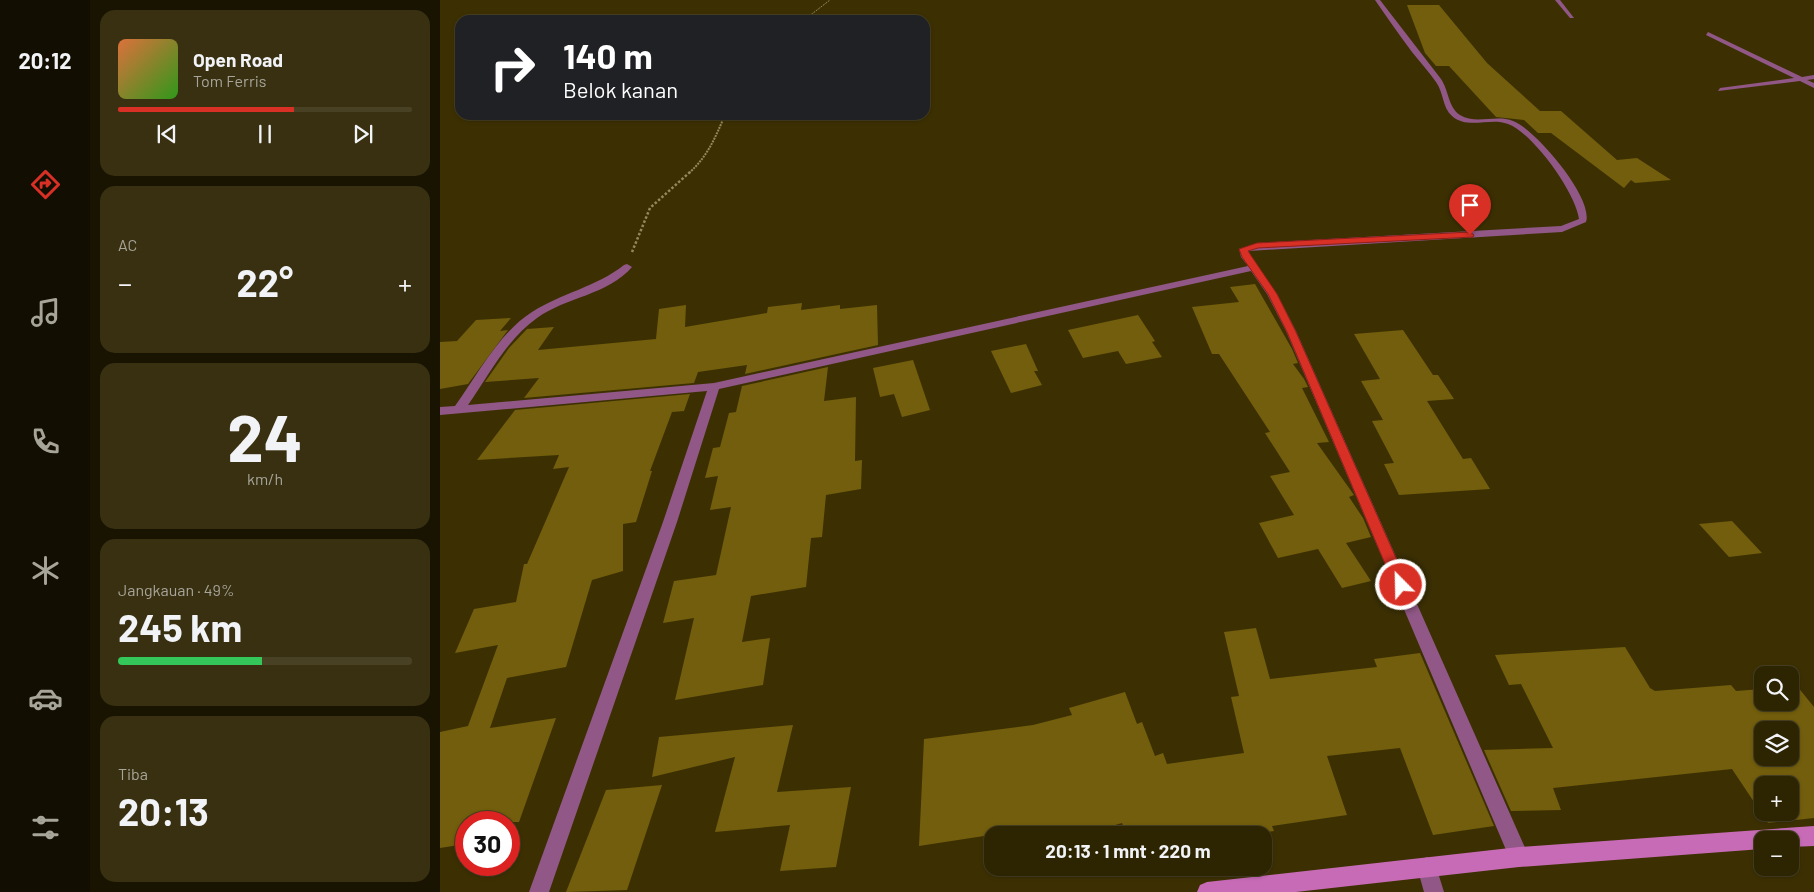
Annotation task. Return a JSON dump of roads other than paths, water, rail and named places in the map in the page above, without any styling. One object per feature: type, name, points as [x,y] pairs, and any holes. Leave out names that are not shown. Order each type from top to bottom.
[{"type":"main road","points":[[1207,892],[1519,857],[1814,836]]},
{"type":"street","points":[[1377,0],[1443,87],[1448,107],[1455,115],[1466,120],[1504,121],[1527,132],[1539,144],[1577,198],[1583,220],[1562,229],[1257,246],[1244,249],[1254,268],[1272,294],[1291,332],[1519,857]]},
{"type":"street","points":[[1557,0],[1572,17]]},
{"type":"street","points":[[1708,34],[1814,86]]},
{"type":"street","points":[[1720,90],[1814,77]]},
{"type":"street","points":[[460,408],[516,331],[534,315],[599,285],[620,274],[627,267]]},
{"type":"street","points":[[440,411],[714,387],[1254,268]]},
{"type":"street","points":[[539,892],[670,522],[714,387]]},
{"type":"street","points":[[1427,867],[1434,892]]}]
